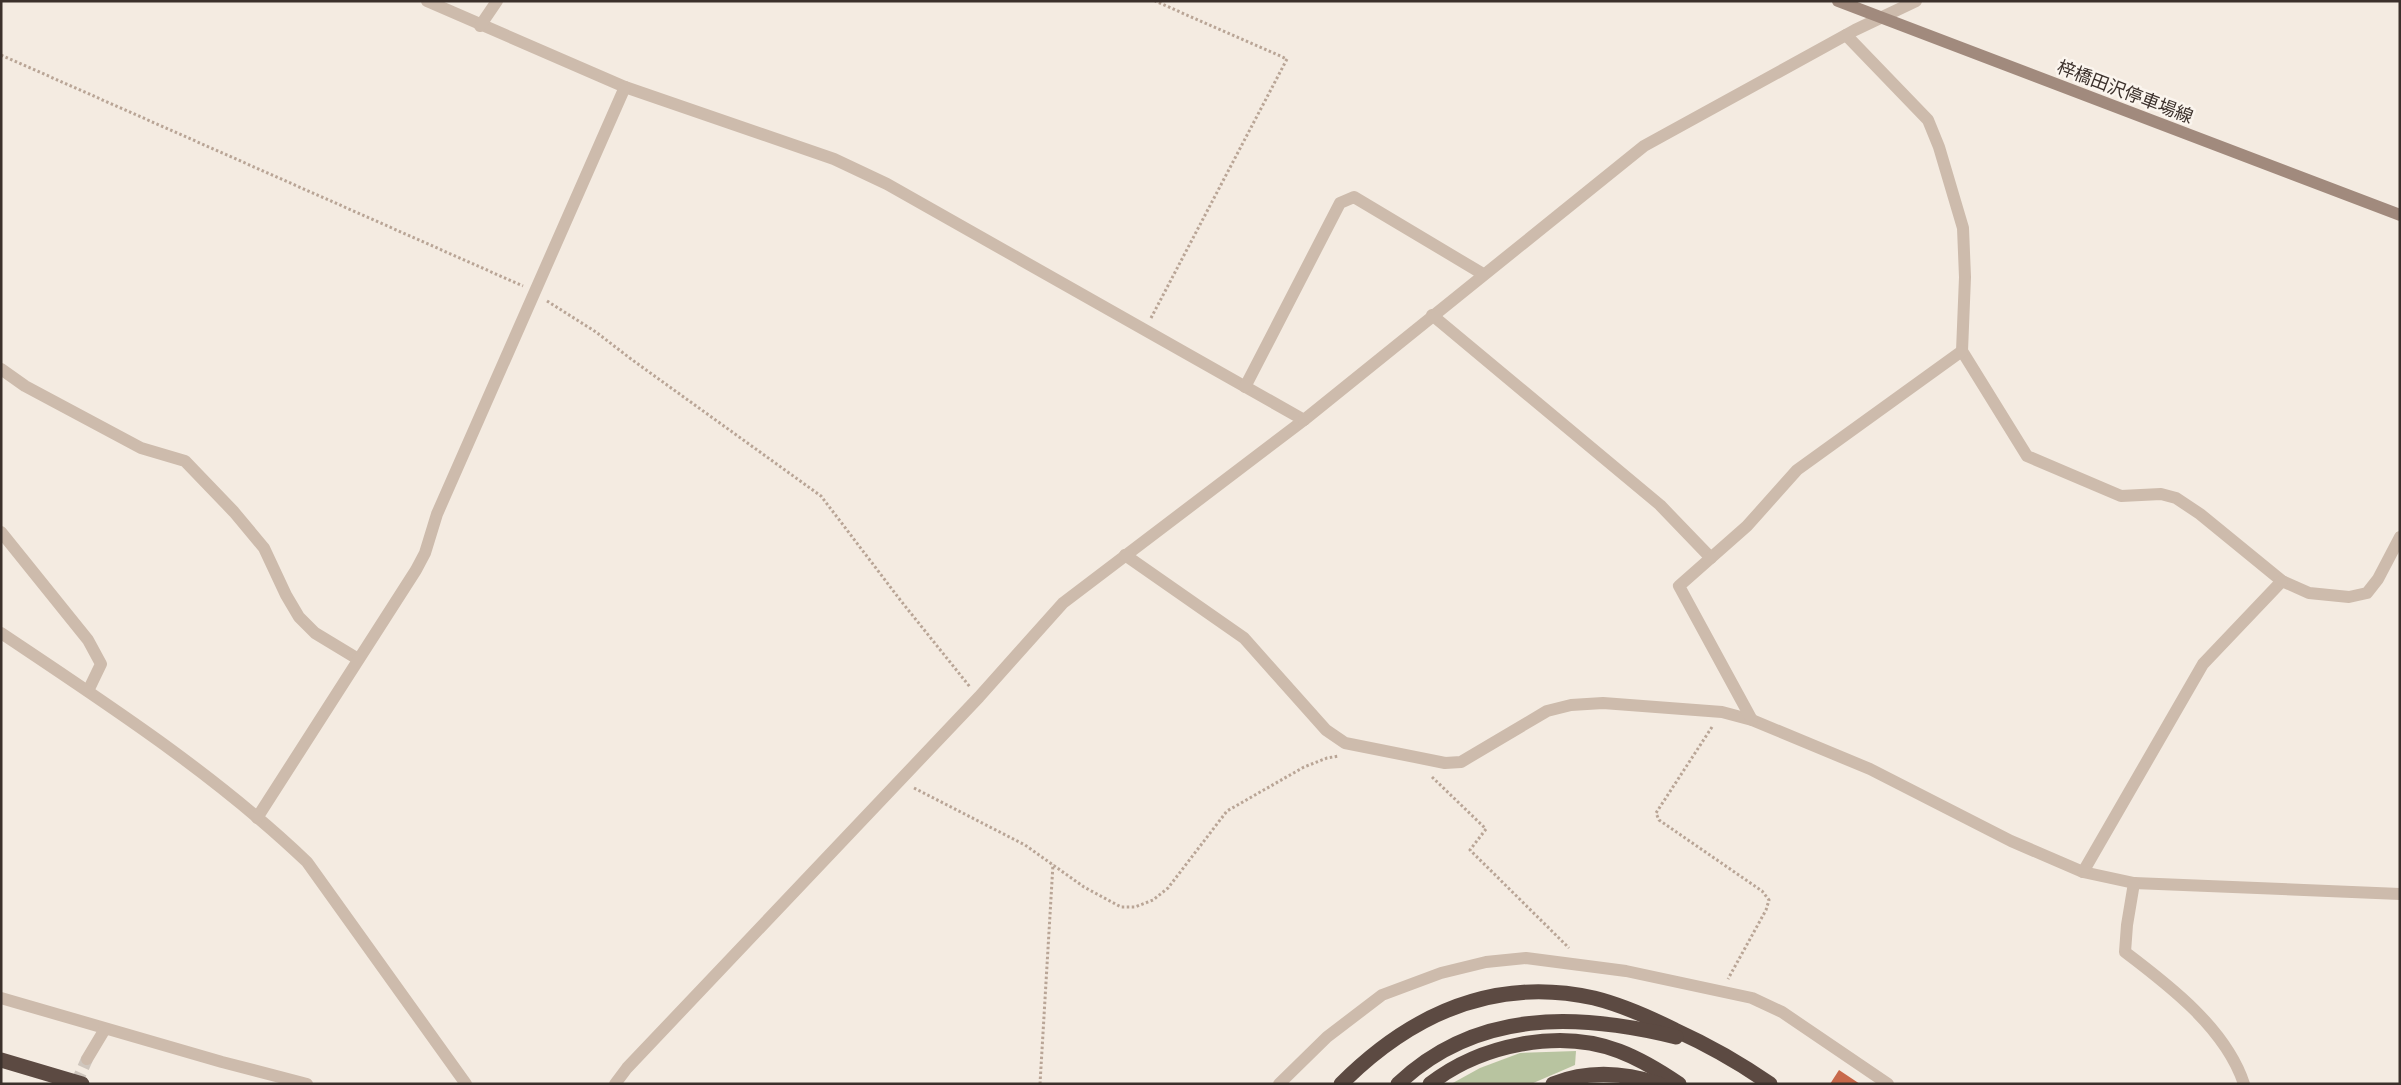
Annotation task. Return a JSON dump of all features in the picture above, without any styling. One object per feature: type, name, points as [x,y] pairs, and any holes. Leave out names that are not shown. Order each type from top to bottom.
[{"type":"highway","points":[[1341,1084],[1390,1040],[1419,1023],[1453,1007],[1485,997],[1545,993],[1594,998],[1649,1017],[1720,1052],[1770,1084]]},
{"type":"highway","points":[[1398,1084],[1447,1049],[1469,1039],[1502,1028],[1545,1021],[1591,1022],[1651,1031],[1683,1039],[1720,1052]]},
{"type":"highway","points":[[1430,1084],[1463,1064],[1486,1054],[1509,1047],[1565,1042],[1595,1044],[1618,1051],[1641,1061],[1680,1084]]},
{"type":"highway","points":[[1,1060],[82,1084]]},
{"type":"highway","points":[[1553,1084],[1571,1077],[1595,1073],[1621,1074],[1659,1084]]},
{"type":"main road","name":"梓橋田沢停車場線","points":[[1838,1],[2400,215]]},
{"type":"street","points":[[427,1],[480,26],[625,86],[834,159],[887,184],[1304,420]]},
{"type":"street","points":[[480,26],[497,1]]},
{"type":"street","points":[[615,1084],[627,1068],[900,781],[1063,604],[1304,420],[1644,146],[1846,35],[1916,1]]},
{"type":"street","points":[[1846,35],[1928,120],[1939,147],[1963,228],[1965,277],[1962,351],[2027,456],[2121,496],[2161,494],[2176,498],[2200,514],[2282,581],[2309,593],[2348,598],[2367,593],[2378,579],[2400,537]]},
{"type":"street","points":[[257,818],[424,553],[437,514],[625,86]]},
{"type":"street","points":[[1246,387],[1340,203],[1354,197],[1483,274]]},
{"type":"street","points":[[1432,316],[1660,506],[1711,558]]},
{"type":"street","points":[[1752,720],[1679,586],[1747,526],[1797,470],[1962,351]]},
{"type":"street","points":[[1,369],[25,386],[141,448],[185,461],[234,512],[264,548],[286,595],[300,617],[315,633],[358,658]]},
{"type":"street","points":[[1,532],[88,640],[101,664],[88,691]]},
{"type":"street","points":[[1125,555],[1244,638],[1326,730],[1345,743],[1366,749],[1445,763],[1461,762],[1547,711],[1571,706],[1603,703],[1722,712],[1752,720],[1870,769],[2011,841],[2083,872],[2134,883],[2400,894]]},
{"type":"street","points":[[2083,872],[2203,664],[2282,581]]},
{"type":"street","points":[[1,633],[88,691],[188,762],[257,818],[307,862],[466,1084]]},
{"type":"street","points":[[2134,883],[2127,925],[2125,952],[2176,992],[2226,1046],[2244,1084]]},
{"type":"street","points":[[1279,1084],[1328,1037],[1382,996],[1441,973],[1486,962],[1526,958],[1626,971],[1752,998],[1782,1012],[1888,1084]]},
{"type":"street","points":[[1,998],[104,1029],[307,1084]]},
{"type":"street","points":[[87,1058],[104,1029]]},
{"type":"path","points":[[1145,330],[1287,59],[1155,1]]},
{"type":"path","points":[[1722,712],[1656,813],[1659,820],[1762,891],[1769,900],[1766,910],[1726,981],[1725,991]]},
{"type":"path","points":[[900,781],[1025,845],[1084,887],[1121,906],[1136,907],[1153,900],[1168,888],[1227,811],[1304,768],[1327,758],[1366,749]]},
{"type":"path","points":[[1419,758],[1432,776],[1486,829],[1470,850],[1568,947],[1574,963]]},
{"type":"path","points":[[1040,1084],[1053,864]]},
{"type":"green space","points":[[1576,1051],[1575,1065],[1531,1084],[1451,1084],[1480,1068],[1520,1053]]},
{"type":"building","points":[[1839,1070],[1860,1084],[1830,1084]]},
{"type":"tunnel","points":[[76,1084],[87,1059]]}]
